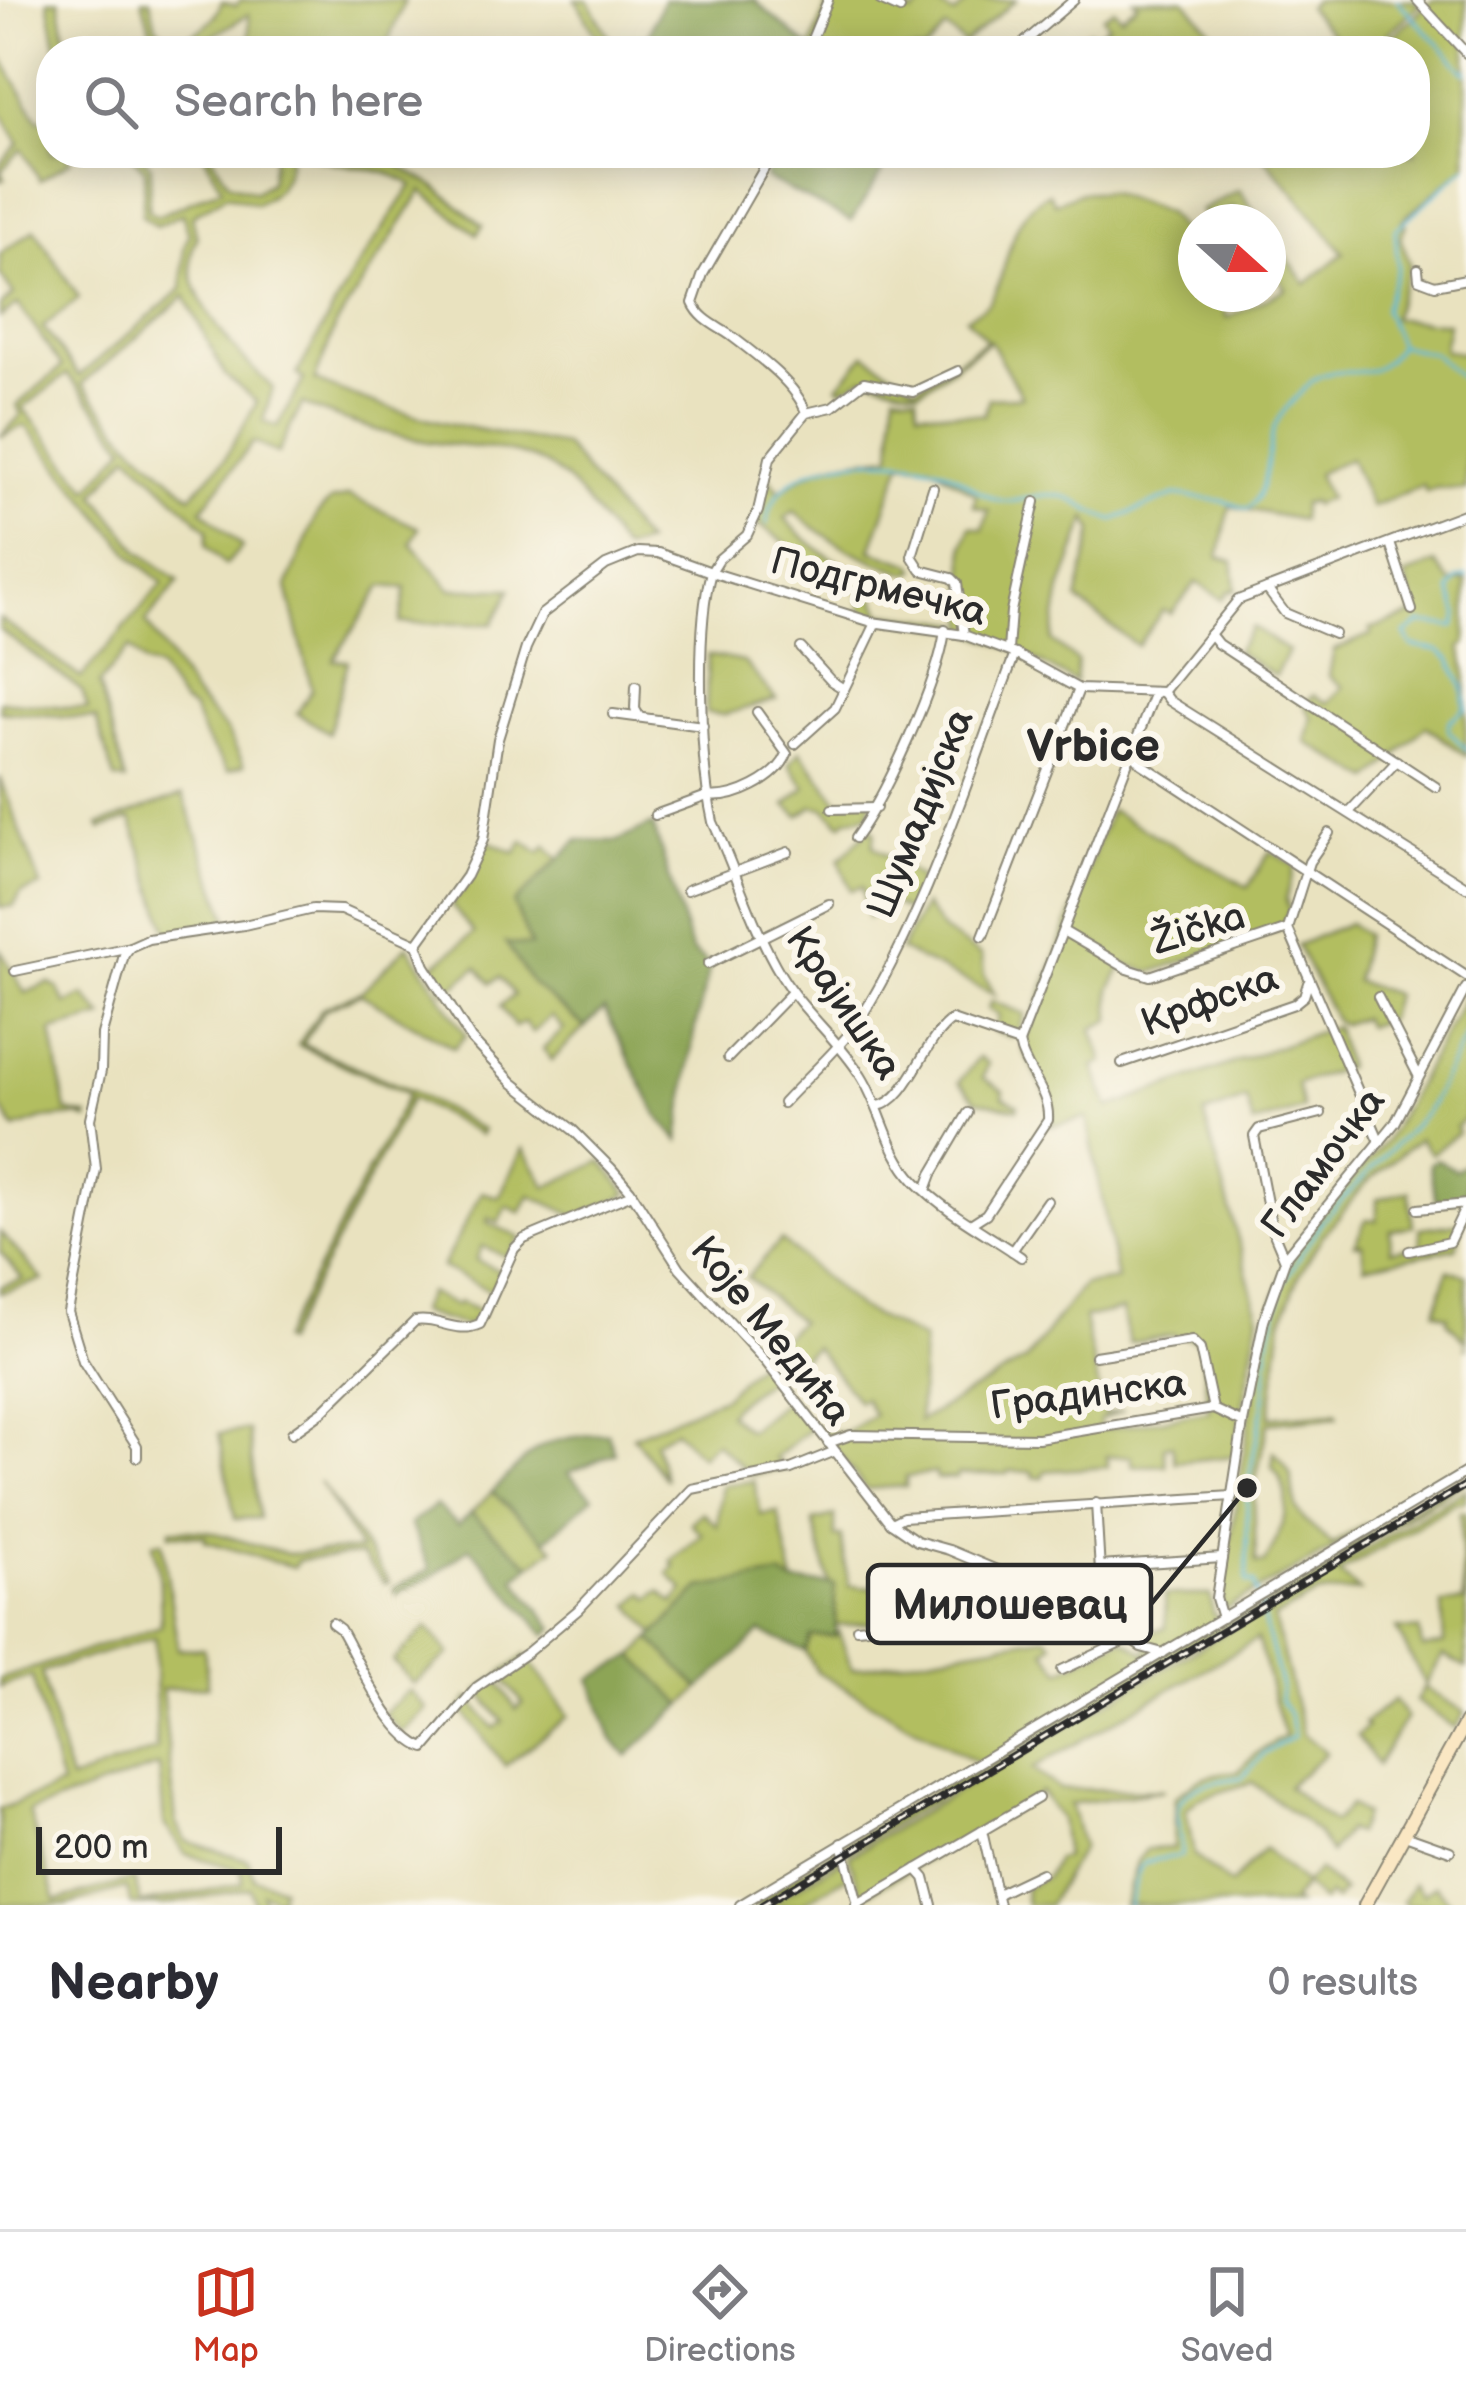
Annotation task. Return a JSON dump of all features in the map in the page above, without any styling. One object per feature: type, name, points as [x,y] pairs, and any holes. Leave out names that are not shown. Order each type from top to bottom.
[{"type":"street","points":[[815,36],[828,0]]},
{"type":"street","points":[[880,0],[900,9]]},
{"type":"street","points":[[1032,36],[1074,0]]},
{"type":"street","points":[[1418,0],[1466,53]]},
{"type":"street","points":[[764,168],[693,302],[701,316],[791,389],[806,413]]},
{"type":"street","points":[[1418,269],[1419,279],[1426,284],[1466,279]]},
{"type":"street","points":[[712,572],[718,560],[747,536],[770,458],[806,413],[832,407],[864,382],[913,392],[958,371]]},
{"type":"street","points":[[933,488],[913,562],[921,570],[957,583],[964,634]]},
{"type":"street","name":"Шумадијска","points":[[783,1103],[856,1026],[912,917],[1012,652],[1011,611],[1035,502]]},
{"type":"street","points":[[971,1223],[983,1218],[999,1197],[1049,1112],[1019,1043],[1159,692],[1238,600],[1466,513]]},
{"type":"street","points":[[1390,543],[1412,610]]},
{"type":"street","name":"Подгрмечка","points":[[417,944],[466,876],[483,840],[498,739],[526,648],[542,614],[606,565],[638,551],[658,553],[876,623],[964,634],[1012,652],[1079,689],[1159,692]]},
{"type":"street","name":"Крајишка","points":[[712,572],[705,614],[707,796],[713,823],[792,992],[861,1075],[878,1106],[888,1141],[913,1178],[927,1185],[956,1218],[1016,1254],[1048,1201]]},
{"type":"street","points":[[1267,589],[1285,613],[1334,634]]},
{"type":"street","points":[[795,744],[836,708],[876,623]]},
{"type":"street","points":[[855,838],[877,808],[937,666],[945,631]]},
{"type":"street","points":[[1210,634],[1218,644],[1436,787]]},
{"type":"street","points":[[802,648],[844,689]]},
{"type":"street","points":[[636,686],[634,709],[639,716]]},
{"type":"street","points":[[983,937],[1079,689]]},
{"type":"street","points":[[1159,692],[1466,887]]},
{"type":"street","points":[[656,815],[707,796],[748,788],[780,768],[788,754],[757,712]]},
{"type":"street","points":[[613,714],[703,727]]},
{"type":"street","points":[[1132,752],[1142,764],[1466,976]]},
{"type":"street","points":[[1350,811],[1397,761]]},
{"type":"street","points":[[832,809],[877,808]]},
{"type":"street","points":[[1329,833],[1306,869],[1288,929],[1380,1142]]},
{"type":"street","points":[[687,890],[788,852]]},
{"type":"street","points":[[708,964],[829,904]]},
{"type":"street","points":[[15,971],[148,939],[322,908],[355,916],[417,944]]},
{"type":"street","name":"Žička","points":[[1063,931],[1134,972],[1156,976],[1288,929]]},
{"type":"street","name":"Које Медића","points":[[417,944],[425,966],[471,1039],[513,1083],[592,1147],[632,1194],[680,1268],[766,1362],[891,1523],[917,1541],[1074,1602],[1129,1639],[1163,1653]]},
{"type":"street","points":[[130,947],[117,972],[102,1034],[101,1072],[90,1126],[96,1169],[68,1312],[76,1346],[137,1446],[136,1457]]},
{"type":"street","name":"Крфска","points":[[1122,1063],[1294,1004],[1304,996],[1308,983]]},
{"type":"street","name":"Гламочка","points":[[1222,1618],[1216,1598],[1243,1423],[1264,1320],[1285,1260],[1380,1142],[1466,988]]},
{"type":"street","points":[[728,1058],[792,992]]},
{"type":"street","name":"Гламочка","points":[[1378,997],[1419,1077]]},
{"type":"street","points":[[878,1106],[895,1098],[940,1029],[952,1020],[1019,1043]]},
{"type":"street","points":[[927,1185],[968,1113]]},
{"type":"street","points":[[1285,1260],[1272,1229],[1254,1136],[1259,1129],[1321,1113]]},
{"type":"street","points":[[292,1432],[338,1398],[415,1321],[462,1330],[480,1324],[514,1250],[524,1239],[632,1194]]},
{"type":"street","points":[[1409,1251],[1449,1242],[1466,1205],[1418,1209]]},
{"type":"street","points":[[1095,1356],[1186,1339],[1200,1349],[1213,1409],[1243,1423]]},
{"type":"street","name":"Градинска","points":[[332,1623],[370,1678],[374,1697],[415,1744],[425,1748],[474,1690],[539,1644],[608,1580],[695,1487],[791,1469],[851,1435],[1038,1438],[1213,1409]]},
{"type":"street","points":[[740,1905],[1466,1472]]},
{"type":"street","points":[[891,1523],[903,1516],[1232,1496]]},
{"type":"street","points":[[1092,1612],[1101,1588],[1096,1503]]},
{"type":"street","points":[[1100,1566],[1222,1558]]},
{"type":"street","points":[[857,1628],[1068,1607],[1074,1602]]},
{"type":"street","points":[[1062,1670],[1129,1639]]},
{"type":"street","points":[[1365,1905],[1466,1722]]},
{"type":"street","points":[[842,1843],[857,1905],[1038,1798]]},
{"type":"street","points":[[982,1831],[998,1900],[1041,1873]]},
{"type":"street","points":[[1404,1834],[1450,1851]]},
{"type":"street","points":[[917,1869],[925,1878],[932,1905]]},
{"type":"green space","points":[[48,0],[59,0],[65,36],[54,36]]},
{"type":"green space","points":[[142,0],[150,0],[156,26],[167,36],[152,36]]},
{"type":"green space","points":[[240,0],[405,0],[390,36],[250,36],[249,14],[213,36],[188,36],[214,17],[222,2],[236,6]]},
{"type":"green space","points":[[576,0],[588,0],[608,36],[596,36]]},
{"type":"green space","points":[[663,0],[754,0],[796,36],[648,36]]},
{"type":"green space","points":[[830,0],[894,0],[913,14],[928,0],[954,15],[970,0],[1016,0],[973,36],[955,36],[946,28],[939,36],[815,36]]},
{"type":"green space","points":[[1134,0],[1185,0],[1217,36],[1168,36],[1161,28],[1147,36],[1095,36],[1108,25],[1103,17],[1114,9],[1121,17],[1138,4]]},
{"type":"green space","points":[[1315,0],[1414,0],[1419,5],[1385,36],[1333,36],[1307,7]]},
{"type":"green space","points":[[1433,0],[1466,0],[1466,167],[1402,220],[1406,224],[1400,238],[1410,264],[1392,318],[1448,323],[1444,350],[1466,354],[1466,490],[1426,492],[1423,485],[1371,507],[1350,458],[1317,474],[1328,498],[1314,505],[1312,501],[1302,504],[1301,520],[1230,506],[1219,557],[1233,561],[1236,590],[1222,599],[1196,582],[1171,614],[1163,610],[1137,646],[1077,600],[1093,531],[1087,518],[1061,590],[1052,641],[1077,661],[1075,682],[1023,653],[967,631],[964,545],[971,526],[983,529],[989,510],[974,506],[976,494],[931,465],[902,462],[871,550],[913,564],[916,570],[908,573],[847,548],[794,511],[785,518],[821,551],[863,574],[882,613],[960,623],[961,630],[863,616],[859,587],[823,569],[757,523],[768,477],[780,491],[820,468],[892,455],[895,392],[917,395],[918,410],[984,415],[989,398],[1022,397],[990,341],[919,391],[864,377],[842,389],[838,386],[865,354],[916,387],[987,340],[966,317],[990,301],[1024,214],[1049,193],[1055,203],[1081,192],[1109,192],[1167,213],[1178,227],[1178,312],[1225,312],[1227,318],[1239,312],[1286,312],[1286,256],[1306,284],[1344,253],[1273,168],[1430,168],[1430,36],[1393,36]]},
{"type":"green space","points":[[0,55],[36,116],[36,168],[60,168],[40,180],[22,149],[1,171],[5,179],[0,181],[0,164],[19,143],[0,111]]},
{"type":"green space","points":[[143,168],[151,168],[148,210],[157,216],[222,188],[211,168],[220,168],[229,183],[255,192],[270,182],[272,168],[288,168],[277,190],[256,204],[227,195],[192,216],[197,238],[191,256],[193,277],[200,298],[227,339],[273,388],[263,421],[277,427],[304,379],[297,374],[352,275],[412,185],[361,168],[403,168],[436,187],[483,226],[477,234],[422,191],[336,325],[315,380],[406,413],[564,445],[645,543],[623,550],[569,483],[535,459],[396,435],[302,404],[278,453],[253,442],[202,509],[242,547],[225,565],[206,545],[208,530],[129,454],[95,494],[141,553],[179,581],[146,622],[193,694],[227,731],[244,765],[228,771],[204,737],[193,710],[182,703],[158,669],[129,648],[99,684],[126,781],[115,779],[96,719],[0,711],[0,701],[88,709],[82,691],[0,630],[0,619],[81,678],[163,583],[135,559],[25,425],[0,437],[21,415],[17,405],[62,367],[18,304],[0,317],[0,306],[14,295],[0,274],[0,254],[35,229],[79,298],[43,327],[79,376],[182,289],[189,235],[182,214],[156,226],[142,215]],"holes":[[[185,296],[225,375],[257,402],[224,460],[191,496],[135,447],[82,384]],[[67,374],[126,446],[89,489],[23,408]]]},
{"type":"green space","points":[[885,168],[851,221],[765,178],[769,169]]},
{"type":"green space","points":[[1239,190],[1249,204],[1213,204]]},
{"type":"green space","points":[[349,496],[419,528],[411,543],[451,589],[511,589],[493,624],[400,623],[406,588],[382,586],[333,660],[348,661],[329,733],[297,713],[312,690],[287,587],[317,514],[330,501]]},
{"type":"green space","points":[[1435,563],[1450,582],[1466,580],[1466,644],[1461,647],[1466,676],[1466,756],[1426,726],[1371,780],[1306,742],[1312,717],[1304,704],[1314,695],[1327,703],[1343,687],[1329,676],[1334,650],[1372,634],[1370,629],[1416,614],[1405,576]]},
{"type":"green space","points":[[1252,627],[1288,651],[1275,676],[1236,651]]},
{"type":"green space","points":[[708,655],[744,662],[776,699],[724,715],[706,713]]},
{"type":"green space","points":[[800,751],[839,802],[873,796],[869,815],[841,824],[825,808],[813,806],[799,816],[786,805],[806,787],[789,764]]},
{"type":"green space","points":[[0,777],[41,886],[21,893],[14,906],[0,907]]},
{"type":"green space","points":[[183,795],[230,925],[169,935],[131,819],[101,829],[99,825]]},
{"type":"green space","points":[[1110,810],[1248,887],[1270,851],[1295,866],[1286,900],[1290,911],[1280,929],[1152,972],[1124,964],[1110,989],[1111,1020],[1093,1029],[1104,1062],[1094,1067],[1109,1108],[1335,1026],[1347,1067],[1297,1084],[1303,1109],[1253,1124],[1246,1099],[1204,1115],[1259,1316],[1234,1456],[1175,1462],[1172,1445],[1164,1447],[1166,1465],[1133,1466],[1131,1456],[1107,1456],[1108,1467],[1045,1471],[1043,1477],[1009,1471],[936,1479],[935,1473],[906,1477],[906,1486],[866,1489],[820,1430],[845,1433],[874,1415],[815,1347],[780,1376],[764,1356],[799,1321],[747,1277],[781,1240],[858,1308],[923,1340],[919,1421],[1026,1360],[1083,1285],[1117,1280],[1087,1118],[1051,1126],[1054,1109],[1022,1048]],"holes":[[[1122,1310],[1129,1343],[1171,1335],[1194,1339],[1201,1348],[1209,1411],[1101,1430],[1099,1420],[1124,1410],[1104,1414],[1084,1318]]]},
{"type":"green space","points":[[653,824],[691,950],[710,965],[694,1032],[679,1141],[658,1116],[604,1009],[585,1027],[532,984],[506,943],[531,946],[514,904],[578,840],[617,841]]},
{"type":"green space","points":[[870,828],[875,832],[873,846],[920,878],[910,912],[890,903],[868,918],[862,887],[851,890],[839,860]]},
{"type":"green space","points":[[488,841],[516,853],[523,841],[540,853],[546,846],[559,859],[514,904],[532,947],[507,944],[532,984],[585,1027],[552,1060],[543,1049],[564,1029],[551,1016],[532,1033],[524,1022],[515,1027],[500,1006],[514,995],[500,977],[491,983],[477,967],[446,992],[431,968],[474,933],[451,905]]},
{"type":"green space","points":[[924,905],[943,931],[982,956],[984,975],[995,995],[900,950]]},
{"type":"green space","points":[[1349,923],[1365,935],[1355,981],[1394,994],[1388,1019],[1366,1027],[1361,1018],[1342,1024],[1335,1020],[1297,945]]},
{"type":"green space","points":[[408,945],[466,1035],[454,1048],[360,994],[324,1010],[303,1044],[414,1092],[482,1130],[480,1135],[411,1098],[284,1343],[280,1341],[408,1094],[298,1045],[322,1008],[361,992]]},
{"type":"green space","points":[[0,949],[25,993],[49,983],[58,988],[66,1004],[84,995],[104,1017],[52,1031],[66,1111],[88,1116],[88,1120],[78,1116],[43,1119],[15,1129],[0,1106]]},
{"type":"green space","points":[[1466,995],[1466,1117],[1456,1127],[1458,1133],[1431,1154],[1419,1139],[1366,1183],[1323,1235],[1300,1273],[1282,1320],[1270,1417],[1337,1412],[1338,1416],[1268,1423],[1254,1487],[1256,1563],[1265,1563],[1285,1515],[1285,1490],[1272,1467],[1274,1452],[1290,1473],[1299,1512],[1332,1544],[1366,1524],[1369,1528],[1225,1609],[1221,1602],[1263,1330],[1292,1252],[1385,1142]]},
{"type":"green space","points":[[991,1001],[1025,1014],[1019,1032],[1011,1037],[994,1031],[999,1015],[988,1009]]},
{"type":"green space","points":[[979,1057],[988,1063],[983,1078],[1004,1091],[1003,1097],[1018,1105],[1017,1109],[976,1100],[959,1082]]},
{"type":"green space","points":[[523,1148],[547,1187],[602,1161],[628,1194],[577,1217],[530,1195],[521,1213],[507,1206],[499,1222],[488,1218],[487,1222],[521,1238],[507,1257],[482,1246],[476,1260],[500,1271],[492,1292],[442,1267],[482,1192],[499,1197]]},
{"type":"green space","points":[[1437,1159],[1455,1170],[1466,1163],[1466,1199],[1436,1201],[1429,1164]]},
{"type":"green space","points":[[1409,1191],[1413,1226],[1390,1230],[1391,1250],[1421,1246],[1420,1228],[1463,1222],[1456,1248],[1364,1266],[1362,1244],[1355,1244],[1366,1219],[1377,1220],[1377,1199]]},
{"type":"green space","points":[[0,1232],[43,1280],[0,1293],[0,1286],[23,1279],[0,1252]]},
{"type":"green space","points":[[1448,1270],[1466,1275],[1466,1341],[1447,1321],[1448,1316],[1435,1311]]},
{"type":"green space","points":[[428,1293],[482,1312],[480,1317],[464,1326],[418,1312]]},
{"type":"green space","points":[[759,1361],[773,1375],[728,1414],[748,1431],[788,1398],[811,1428],[775,1458],[787,1469],[751,1475],[715,1442],[700,1456],[675,1430],[654,1442],[666,1480],[633,1436],[723,1397]]},
{"type":"green space","points":[[248,1430],[259,1518],[235,1519],[219,1434]]},
{"type":"green space","points":[[608,1433],[615,1453],[568,1473],[593,1497],[545,1540],[492,1492],[542,1447],[567,1438]]},
{"type":"green space","points":[[1466,1476],[1466,1481],[1267,1596]]},
{"type":"green space","points":[[319,1481],[389,1582],[384,1583],[361,1555],[298,1560],[293,1567],[205,1541],[205,1536],[170,1534],[170,1529],[208,1531],[287,1554],[360,1550]]},
{"type":"green space","points":[[754,1481],[761,1515],[778,1512],[794,1583],[701,1588],[655,1634],[631,1605],[644,1592],[650,1599],[660,1591],[674,1603],[684,1590],[668,1574],[675,1566],[671,1561],[702,1534],[691,1523],[702,1512],[717,1526],[722,1485]]},
{"type":"green space","points":[[1466,1489],[1465,1501],[1339,1573],[1359,1591],[1317,1594],[1274,1618],[1303,1734],[1326,1753],[1287,1786],[1333,1823],[1350,1805],[1364,1815],[1356,1834],[1347,1830],[1330,1853],[1317,1832],[1252,1782],[1198,1799],[1186,1810],[1194,1855],[1230,1885],[1264,1849],[1304,1884],[1318,1870],[1343,1891],[1335,1901],[1329,1895],[1322,1902],[1305,1885],[1292,1902],[1296,1905],[1124,1905],[1138,1860],[1147,1849],[1173,1848],[1175,1797],[1205,1777],[1238,1772],[1285,1736],[1257,1639],[1032,1769],[1059,1789],[1164,1790],[1070,1804],[1082,1847],[1048,1905],[1026,1905],[1024,1889],[1046,1877],[1056,1859],[1065,1857],[1060,1819],[1041,1792],[867,1894],[861,1893],[849,1856]]},
{"type":"green space","points":[[492,1492],[554,1548],[531,1565],[471,1513]]},
{"type":"green space","points":[[436,1505],[458,1525],[471,1513],[531,1565],[515,1578],[554,1628],[546,1635],[470,1547],[434,1575],[396,1595],[393,1589],[430,1569],[410,1524]]},
{"type":"green space","points":[[1460,1512],[1466,1512],[1466,1668],[1443,1655],[1426,1685],[1396,1629],[1419,1630],[1422,1648],[1444,1644],[1442,1604],[1463,1602]]},
{"type":"green space","points":[[835,1516],[835,1537],[841,1536],[849,1586],[944,1590],[945,1616],[836,1626],[834,1585],[813,1521]]},
{"type":"green space","points":[[162,1541],[178,1649],[204,1648],[208,1686],[162,1689],[176,1822],[186,1841],[248,1860],[254,1878],[282,1887],[279,1899],[262,1893],[264,1905],[255,1905],[250,1888],[163,1905],[131,1905],[127,1888],[66,1905],[0,1905],[0,1809],[61,1786],[32,1676],[0,1687],[0,1679],[161,1626],[153,1543]],"holes":[[[155,1637],[156,1750],[70,1781],[41,1672]],[[159,1766],[164,1823],[185,1854],[241,1870],[242,1883],[141,1904],[134,1879],[56,1901],[29,1812]]]},
{"type":"green space","points":[[781,1575],[794,1583],[834,1584],[836,1636],[811,1636],[805,1651],[761,1632],[700,1689],[651,1639],[701,1588]]},
{"type":"green space","points":[[1165,1595],[1210,1595],[1213,1613],[1221,1623],[1252,1605],[1253,1610],[848,1851],[847,1844],[981,1765],[817,1672],[805,1651],[811,1636],[839,1632],[852,1669],[1047,1636],[1053,1643],[1045,1650],[1061,1670],[1123,1639],[1147,1654],[1148,1632],[1166,1628]]},
{"type":"green space","points":[[427,1627],[450,1654],[414,1684],[393,1661]]},
{"type":"green space","points":[[651,1639],[700,1689],[683,1705],[634,1656]]},
{"type":"green space","points":[[526,1655],[569,1716],[505,1766],[461,1708],[469,1698],[494,1728],[503,1722],[479,1691],[496,1678],[516,1709],[523,1703],[500,1675]]},
{"type":"green space","points":[[634,1656],[683,1705],[627,1756],[611,1737],[591,1679]]},
{"type":"green space","points":[[1424,1687],[1465,1712],[1456,1728],[1416,1701]]},
{"type":"green space","points":[[409,1690],[427,1709],[402,1733],[383,1713]]},
{"type":"green space","points":[[1394,1700],[1406,1717],[1377,1765],[1357,1736],[1367,1727],[1364,1723]]},
{"type":"green space","points":[[836,1851],[842,1855],[758,1905],[746,1905]]},
{"type":"green space","points":[[844,1859],[849,1875],[800,1905],[767,1905]]},
{"type":"green space","points":[[1414,1883],[1423,1894],[1435,1885],[1452,1905],[1407,1905],[1403,1901]]},
{"type":"waterway","points":[[1397,0],[1466,73]]},
{"type":"waterway","points":[[1466,167],[1395,230],[1398,267],[1384,309],[1399,345],[1434,354],[1466,383]]},
{"type":"waterway","points":[[767,524],[774,501],[790,483],[838,463],[866,460],[942,469],[999,500],[1062,496],[1113,520],[1175,495],[1248,509],[1260,493],[1274,428],[1295,399],[1320,376],[1377,367],[1399,345]]},
{"type":"waterway","points":[[1466,576],[1457,579],[1450,590],[1458,615],[1455,627],[1420,623],[1405,634],[1412,646],[1439,651],[1450,659],[1463,687],[1465,709],[1449,721],[1448,730],[1466,749]]},
{"type":"waterway","points":[[1129,1905],[1142,1865],[1181,1856],[1177,1813],[1181,1799],[1206,1784],[1243,1777],[1264,1754],[1294,1736],[1280,1700],[1281,1687],[1254,1583],[1247,1583],[1247,1488],[1265,1398],[1269,1340],[1284,1282],[1321,1222],[1428,1110],[1466,1034]]},
{"type":"railway","points":[[762,1905],[1466,1485]]},
{"type":"place","name":"Милошевац","points":[[1247,1488]]},
{"type":"district","name":"Vrbice","points":[[1093,745]]}]
